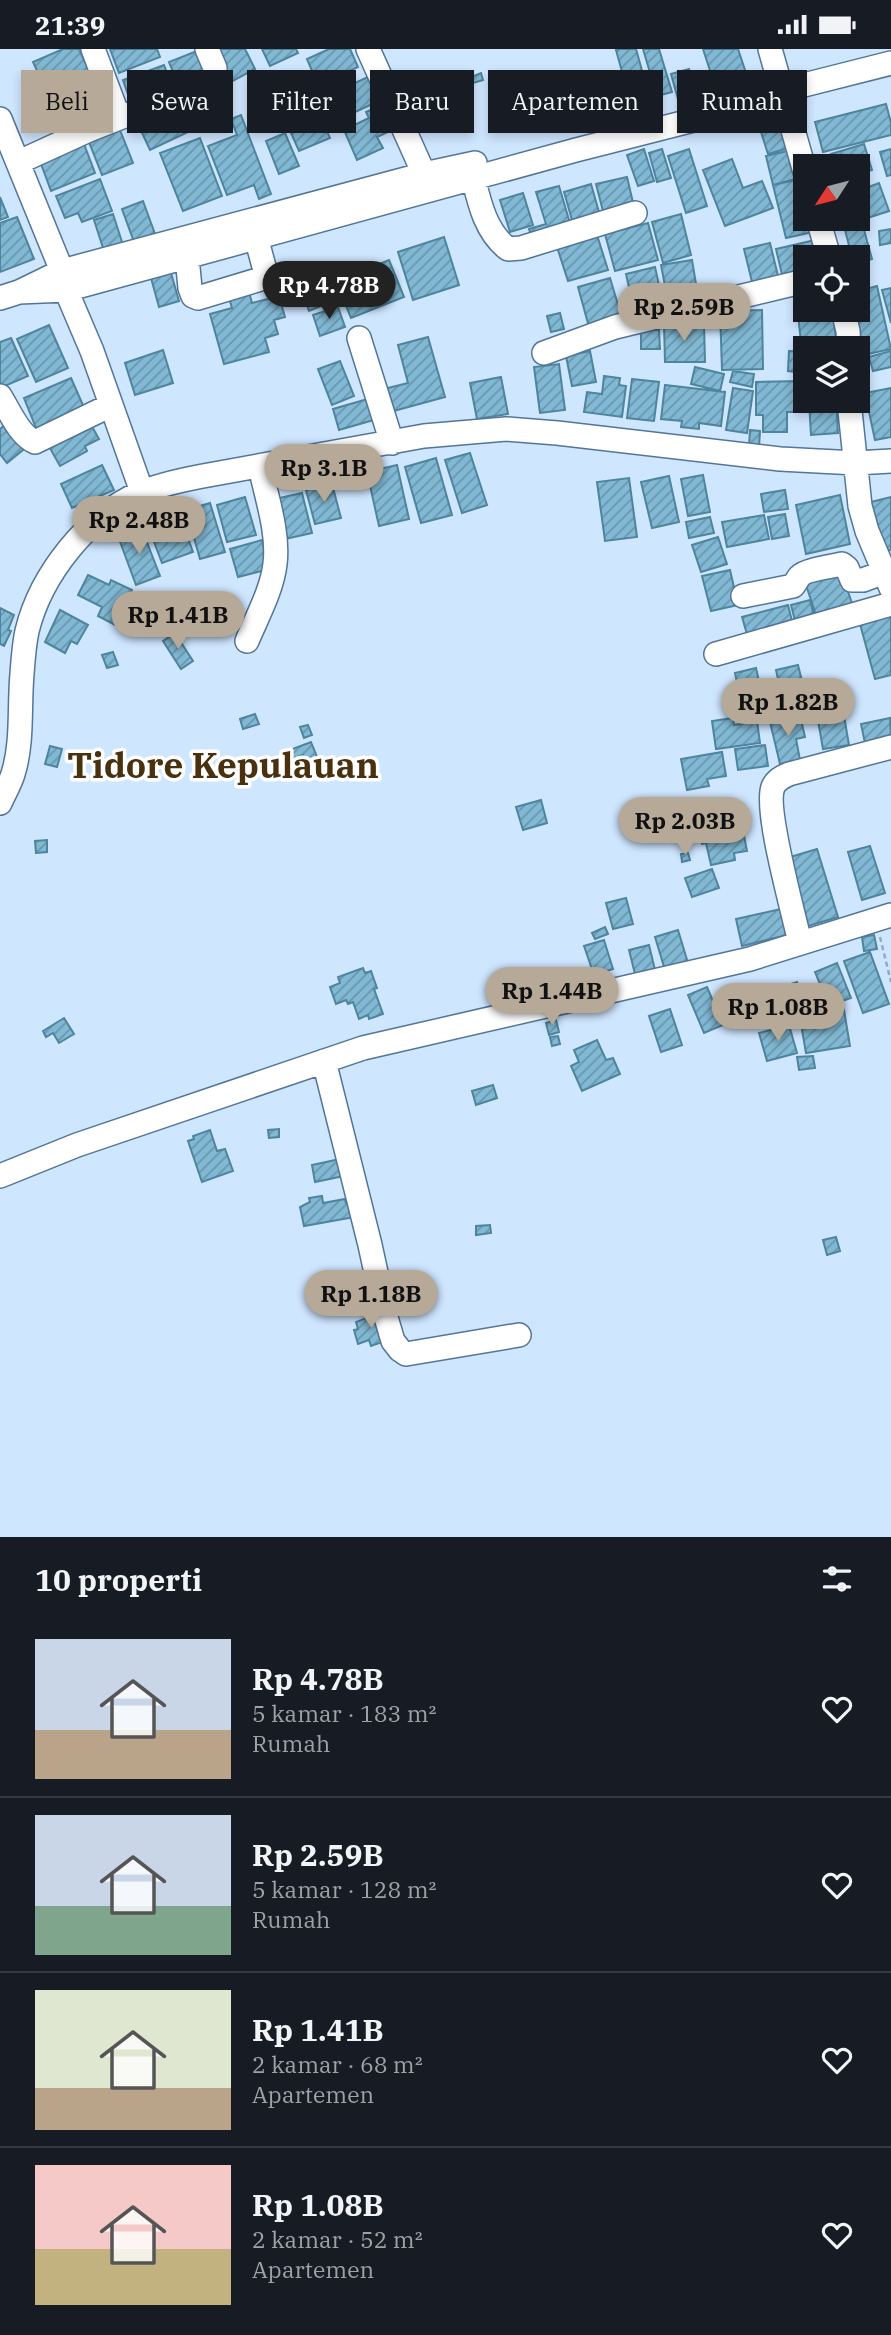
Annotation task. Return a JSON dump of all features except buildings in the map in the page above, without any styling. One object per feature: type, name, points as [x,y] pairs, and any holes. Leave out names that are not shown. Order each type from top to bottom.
[{"type":"street","points":[[93,49],[119,118]]},
{"type":"street","points":[[19,162],[119,118],[211,82],[215,78],[215,68],[207,49]]},
{"type":"street","points":[[368,49],[424,174]]},
{"type":"street","points":[[770,49],[778,70]]},
{"type":"street","points":[[807,84],[891,63]]},
{"type":"street","points":[[0,119],[92,351],[142,492]]},
{"type":"street","points":[[64,280],[187,257],[472,171],[589,146],[677,120]]},
{"type":"street","points":[[796,133],[801,154]]},
{"type":"street","points":[[9,295],[424,174],[472,171]]},
{"type":"street","points":[[472,171],[482,210],[492,232],[508,249],[521,248],[635,213]]},
{"type":"street","points":[[187,257],[190,288],[193,296],[198,297],[264,278],[266,274],[257,237]]},
{"type":"street","points":[[544,353],[615,327],[793,284]]},
{"type":"street","points":[[359,338],[392,443]]},
{"type":"street","points":[[0,396],[21,430],[30,441],[35,442],[111,405]]},
{"type":"street","points":[[743,596],[793,586],[800,576],[806,573],[842,564],[847,568],[852,580],[857,582],[887,580],[860,506],[850,413]]},
{"type":"street","points":[[0,803],[13,776],[18,750],[20,694],[27,631],[53,572],[80,535],[142,492],[182,480],[260,465],[461,432],[506,429],[727,454],[856,463],[891,461]]},
{"type":"street","points":[[247,642],[270,585],[275,562],[274,536],[260,465]]},
{"type":"street","points":[[716,654],[891,604]]},
{"type":"street","points":[[800,943],[774,833],[770,800],[772,789],[780,777],[891,747]]},
{"type":"street","points":[[0,1176],[90,1140],[363,1048],[750,959],[883,917]]},
{"type":"street","points":[[324,1061],[393,1341],[406,1354],[519,1335]]},
{"type":"path","points":[[883,917],[891,982]]},
{"type":"district","name":"Tidore Kepulauan","points":[[223,765]]}]
